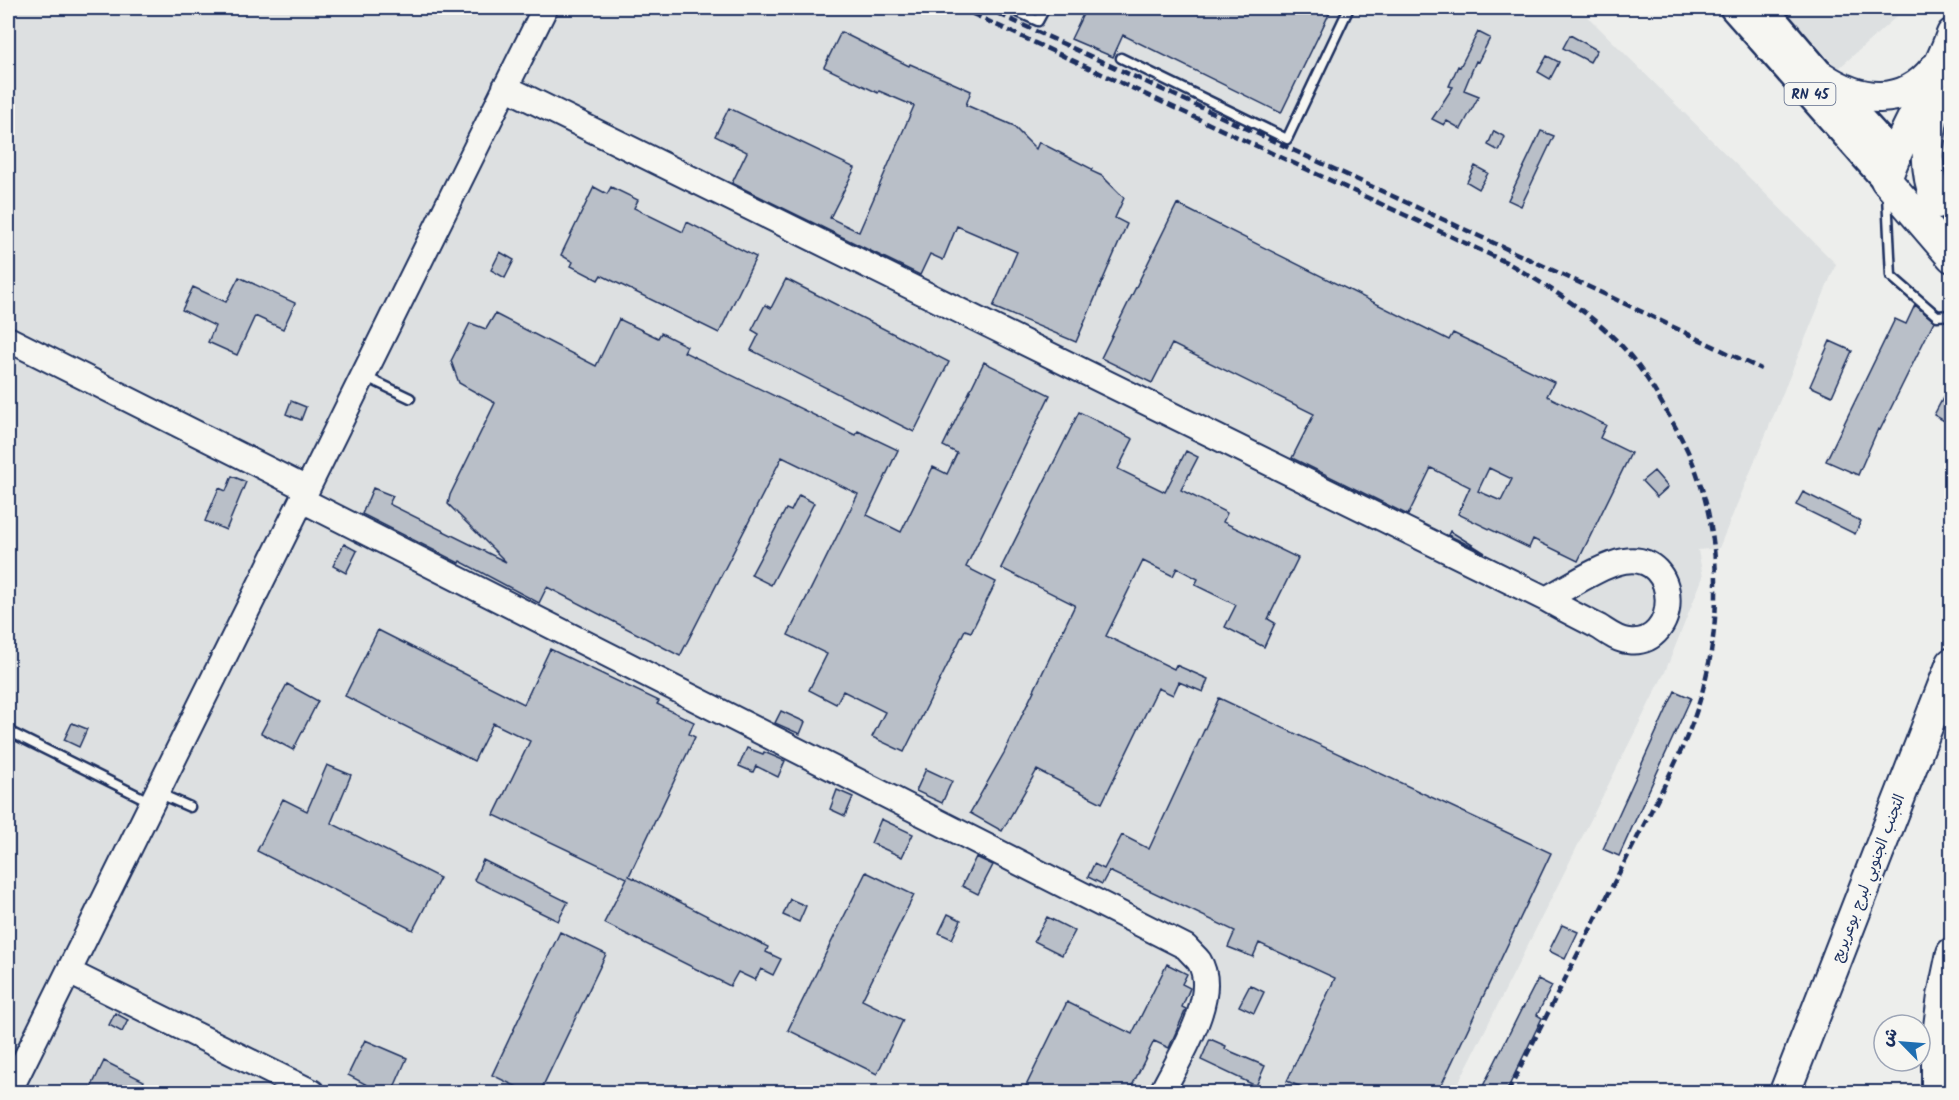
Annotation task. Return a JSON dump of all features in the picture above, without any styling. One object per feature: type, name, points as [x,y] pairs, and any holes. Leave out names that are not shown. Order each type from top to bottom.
[{"type":"highway","points":[[1896,169],[1948,45]]},
{"type":"highway","points":[[1822,77],[1843,90],[1860,96],[1890,97],[1914,86],[1926,77],[1948,45]]},
{"type":"highway","points":[[1944,212],[1928,172],[1927,144],[1948,45]]},
{"type":"highway","points":[[1896,169],[1929,131]]},
{"type":"highway","name":"RN 45","points":[[1896,169],[1944,212]]},
{"type":"highway","name":"RN 45","points":[[1896,169],[1952,256]]},
{"type":"highway","name":"التجنب الجنوبي لبرج بوعريريج","points":[[1788,1085],[1952,663]]},
{"type":"highway","points":[[1937,1092],[1936,1042],[1942,996],[1952,953]]},
{"type":"main road","name":"RN 45","points":[[1734,8],[1896,169]]},
{"type":"main road","name":"RN 45","points":[[1763,8],[1896,169]]},
{"type":"street","points":[[9,1092],[545,8]]},
{"type":"street","points":[[506,87],[1628,641],[1636,641],[1658,629],[1664,620],[1669,602],[1660,574],[1651,566],[1635,560],[1609,566],[1546,599]]},
{"type":"street","points":[[8,339],[304,494],[1186,947],[1200,963],[1205,982],[1203,1005],[1162,1092]]},
{"type":"street","points":[[69,972],[203,1031],[312,1092]]},
{"type":"lane","points":[[1009,8],[1038,21],[1045,8]]},
{"type":"lane","points":[[1121,58],[1287,139],[1349,8]]},
{"type":"lane","points":[[1896,169],[1891,276],[1937,316],[1952,315]]},
{"type":"lane","points":[[363,375],[410,398]]},
{"type":"lane","points":[[8,731],[155,798],[190,807]]},
{"type":"shaded area","points":[[8,8],[1579,8],[1836,264],[1719,548],[1698,550],[1703,577],[1665,672],[1454,1092],[8,1092]]},
{"type":"shaded area","points":[[1783,8],[1906,8],[1838,69]]},
{"type":"building","points":[[1086,8],[1332,8],[1281,113],[1123,35],[1113,57],[1071,39]]},
{"type":"building","points":[[841,32],[909,66],[910,64],[971,91],[966,105],[1012,125],[1036,149],[1039,142],[1092,169],[1091,171],[1102,176],[1124,198],[1115,218],[1127,224],[1076,342],[993,307],[1017,252],[957,226],[943,260],[930,254],[920,275],[732,183],[747,152],[715,136],[729,108],[855,168],[830,218],[859,232],[914,106],[879,91],[878,93],[824,67]]},
{"type":"building","points":[[1478,32],[1490,38],[1478,62],[1476,61],[1464,90],[1479,96],[1461,129],[1447,121],[1444,125],[1432,119],[1453,87],[1449,86],[1458,66],[1460,67]]},
{"type":"building","points":[[1570,35],[1597,50],[1590,62],[1563,48]]},
{"type":"building","points":[[1547,56],[1559,62],[1550,79],[1538,72]]},
{"type":"building","points":[[1494,131],[1505,137],[1499,151],[1488,145]]},
{"type":"building","points":[[1541,131],[1554,136],[1521,206],[1508,200]]},
{"type":"building","points":[[1475,166],[1488,173],[1479,189],[1467,182]]},
{"type":"building","points":[[594,187],[607,194],[611,187],[638,200],[634,208],[683,232],[687,222],[756,257],[719,333],[601,275],[598,280],[571,266],[573,262],[561,255]]},
{"type":"building","points":[[1177,204],[1449,340],[1453,333],[1554,382],[1547,396],[1606,425],[1600,438],[1631,453],[1578,561],[1533,539],[1529,548],[1458,514],[1470,487],[1431,468],[1408,515],[1292,458],[1314,414],[1172,344],[1152,383],[1101,358]],"holes":[[[1489,468],[1512,479],[1501,501],[1478,491]]]},
{"type":"building","points":[[500,252],[514,260],[505,278],[491,270]]},
{"type":"building","points":[[239,277],[295,303],[283,329],[255,316],[237,355],[208,342],[215,326],[182,310],[193,287],[226,302]]},
{"type":"building","points":[[786,279],[949,362],[914,432],[751,350],[759,334],[752,330],[765,305],[771,308]]},
{"type":"building","points":[[1915,305],[1934,321],[1880,430],[1878,429],[1858,475],[1826,461],[1895,319],[1906,324]]},
{"type":"building","points":[[495,314],[596,366],[619,319],[658,338],[661,333],[687,346],[684,352],[855,435],[858,431],[898,450],[867,515],[901,532],[933,467],[947,474],[957,453],[943,446],[984,362],[1050,395],[966,567],[996,582],[971,632],[965,630],[904,752],[872,737],[885,712],[843,691],[836,704],[809,690],[827,654],[788,635],[858,494],[782,457],[680,656],[547,587],[539,603],[460,561],[459,563],[362,514],[373,488],[393,496],[389,504],[506,562],[448,504],[450,495],[495,403],[459,383],[451,361],[470,323],[486,329]]},
{"type":"building","points":[[1830,341],[1852,351],[1832,396],[1810,386]]},
{"type":"building","points":[[1952,381],[1952,411],[1946,422],[1934,415]]},
{"type":"building","points":[[291,401],[306,407],[301,420],[286,414]]},
{"type":"building","points":[[1079,412],[1133,439],[1118,469],[1165,492],[1186,451],[1198,457],[1181,490],[1227,513],[1223,522],[1298,558],[1268,619],[1275,623],[1264,647],[1225,627],[1236,605],[1195,585],[1198,579],[1177,568],[1173,576],[1143,561],[1106,636],[1174,669],[1176,665],[1208,679],[1203,692],[1179,682],[1173,695],[1158,688],[1102,803],[1037,770],[1002,831],[970,813],[1004,753],[1075,605],[1001,568]]},
{"type":"building","points":[[1654,471],[1668,487],[1657,497],[1642,481]]},
{"type":"building","points":[[232,476],[246,482],[226,530],[205,521],[219,488],[226,491]]},
{"type":"building","points":[[1803,492],[1861,521],[1855,534],[1796,505]]},
{"type":"building","points":[[799,495],[814,503],[771,585],[751,575],[786,509],[791,511]]},
{"type":"building","points":[[1450,531],[1485,553],[1448,535]]},
{"type":"building","points":[[344,544],[357,551],[346,573],[333,566]]},
{"type":"building","points":[[378,630],[524,704],[550,649],[659,701],[657,704],[694,722],[689,734],[695,737],[629,876],[768,947],[766,952],[781,959],[773,975],[761,969],[755,980],[738,972],[730,986],[604,923],[627,878],[494,815],[530,741],[493,723],[474,761],[345,696]]},
{"type":"building","points":[[287,684],[318,701],[293,750],[261,733]]},
{"type":"building","points":[[1675,691],[1691,698],[1619,856],[1603,849]]},
{"type":"building","points":[[1219,698],[1551,853],[1438,1092],[1312,1092],[1287,1081],[1335,978],[1259,943],[1253,957],[1228,947],[1235,931],[1109,871],[1102,884],[1088,877],[1094,864],[1104,869],[1122,835],[1149,849]]},
{"type":"building","points":[[781,711],[805,722],[800,734],[775,723]]},
{"type":"building","points":[[72,723],[87,729],[79,747],[64,740]]},
{"type":"building","points":[[747,748],[785,761],[778,777],[756,766],[753,772],[739,766]]},
{"type":"building","points":[[327,765],[351,775],[331,823],[440,878],[413,930],[257,851],[283,799],[307,811]]},
{"type":"building","points":[[926,769],[952,781],[942,803],[916,791]]},
{"type":"building","points":[[837,790],[853,797],[845,816],[830,809]]},
{"type":"building","points":[[881,819],[913,834],[902,857],[871,843]]},
{"type":"building","points":[[976,857],[993,865],[978,894],[962,886]]},
{"type":"building","points":[[483,860],[568,902],[558,921],[474,880]]},
{"type":"building","points":[[866,872],[914,895],[862,1000],[903,1020],[877,1074],[788,1030]]},
{"type":"building","points":[[790,899],[806,906],[799,922],[783,915]]},
{"type":"building","points":[[948,914],[961,920],[952,939],[939,933]]},
{"type":"building","points":[[1047,917],[1075,931],[1062,955],[1034,941]]},
{"type":"building","points":[[1562,925],[1578,932],[1565,959],[1549,951]]},
{"type":"building","points":[[560,932],[606,954],[540,1092],[528,1092],[492,1075]]},
{"type":"building","points":[[1167,964],[1187,974],[1182,984],[1190,988],[1182,1007],[1186,1009],[1169,1048],[1154,1041],[1129,1092],[1023,1092],[1067,1002],[1132,1034]]},
{"type":"building","points":[[1538,979],[1552,986],[1537,1015],[1542,1018],[1506,1092],[1480,1092],[1522,1008]]},
{"type":"building","points":[[1250,985],[1264,992],[1254,1013],[1239,1006]]},
{"type":"building","points":[[115,1013],[128,1020],[122,1032],[109,1025]]},
{"type":"building","points":[[1210,1039],[1226,1046],[1225,1049],[1265,1066],[1256,1086],[1201,1060]]},
{"type":"building","points":[[365,1040],[407,1058],[392,1092],[366,1092],[369,1086],[348,1075]]},
{"type":"building","points":[[104,1061],[144,1081],[138,1092],[89,1092]]},
{"type":"railway","points":[[960,8],[1508,263],[1579,308],[1617,341],[1631,356],[1648,381],[1683,441],[1706,502],[1714,554],[1716,607],[1710,660],[1704,685],[1698,707],[1672,769],[1508,1092]]},
{"type":"railway","points":[[986,8],[1615,299],[1761,369]]}]
